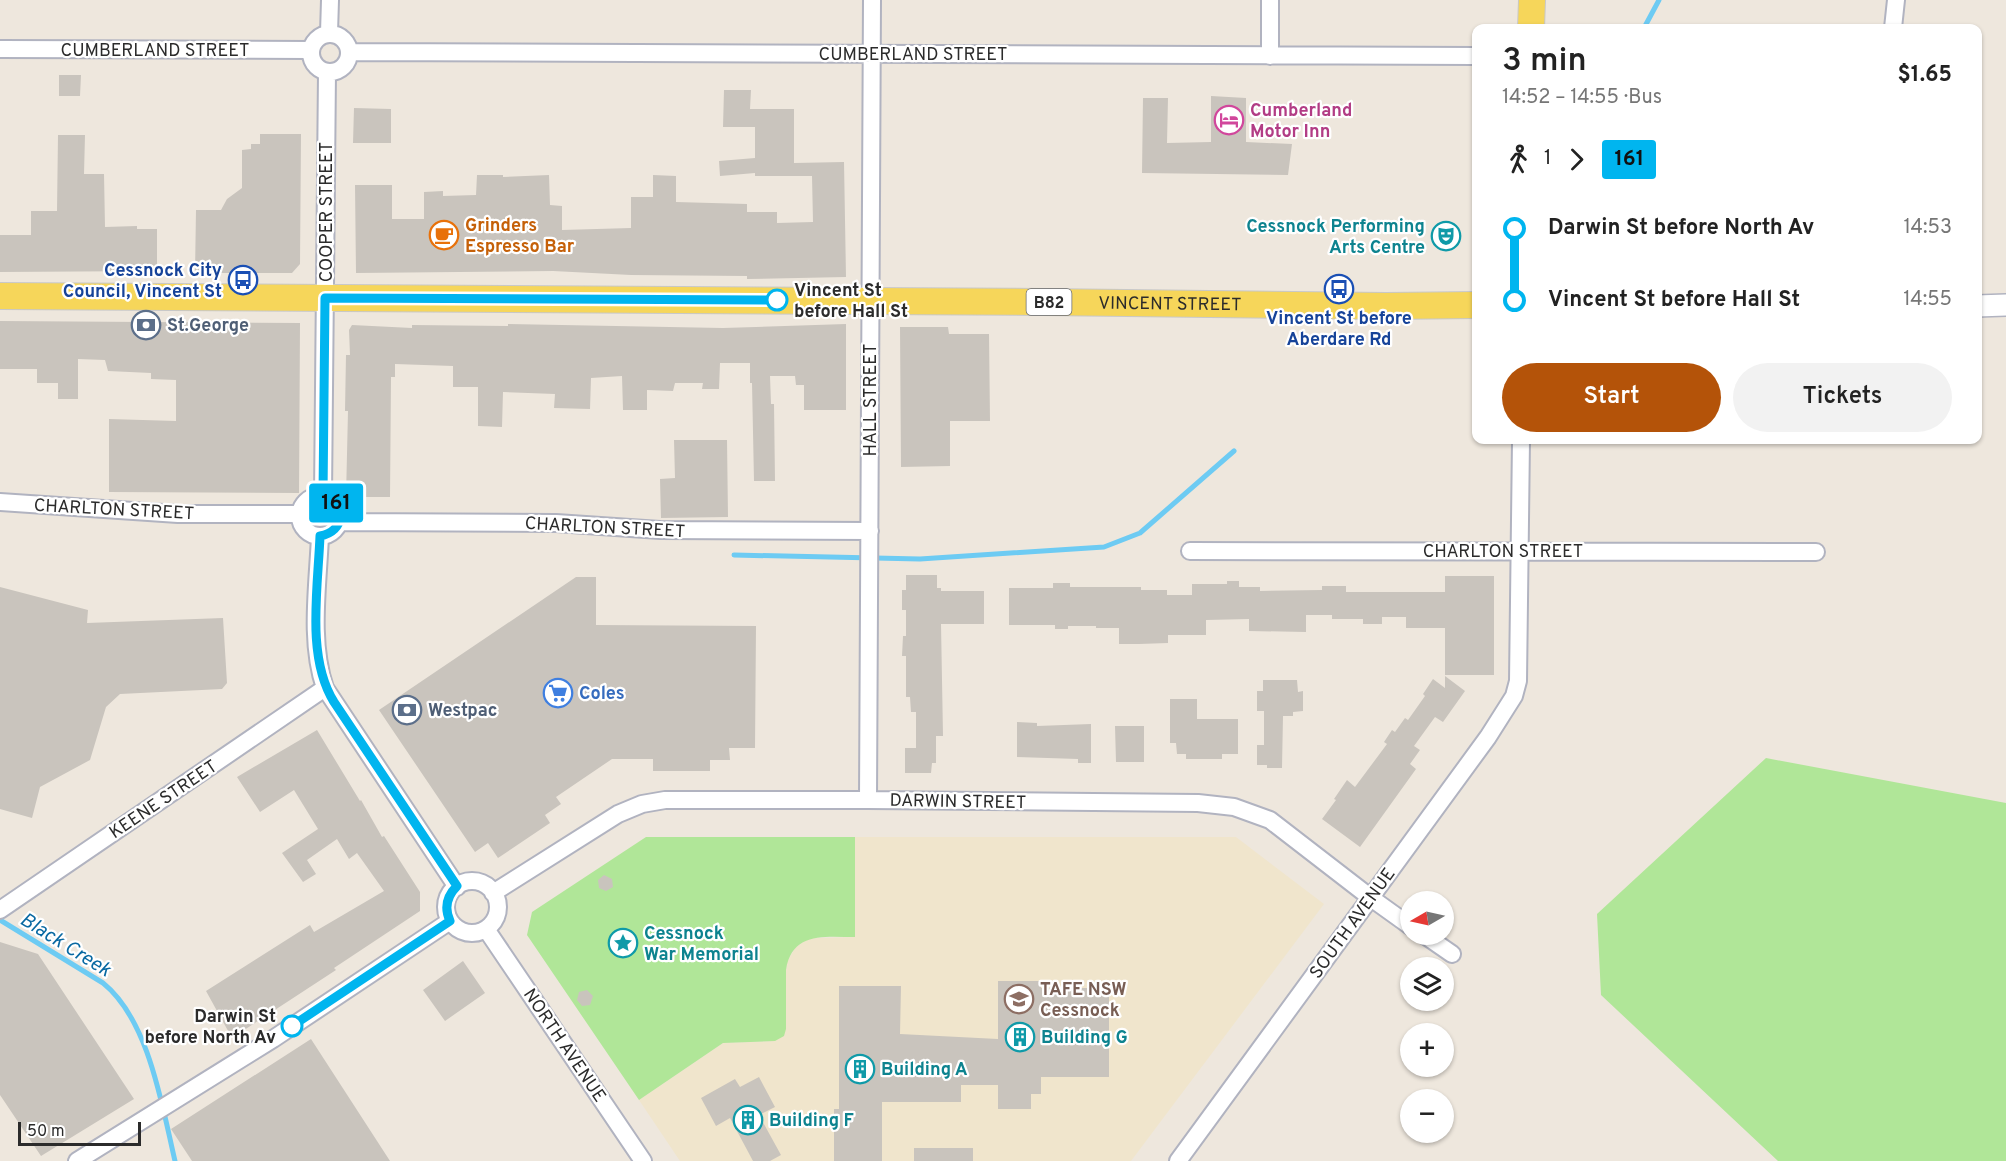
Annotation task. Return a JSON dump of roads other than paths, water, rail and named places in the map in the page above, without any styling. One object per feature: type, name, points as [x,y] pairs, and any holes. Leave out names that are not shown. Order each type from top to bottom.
[{"type":"main road","points":[[1531,24],[1532,0]]},
{"type":"main road","name":"VINCENT STREET","points":[[0,296],[870,300],[1386,306],[1472,304]]},
{"type":"street","points":[[329,33],[330,0]]},
{"type":"street","name":"HALL STREET","points":[[868,800],[872,0]]},
{"type":"street","points":[[1270,0],[1270,56]]},
{"type":"street","points":[[1893,24],[1896,0]]},
{"type":"street","points":[[329,33],[336,34],[347,44],[348,59],[341,68],[327,72],[315,65],[311,50],[316,39],[329,33]]},
{"type":"street","name":"CUMBERLAND STREET","points":[[0,49],[311,50]]},
{"type":"street","name":"CUMBERLAND STREET","points":[[349,52],[1472,56]]},
{"type":"street","name":"COOPER STREET","points":[[323,495],[327,72]]},
{"type":"street","points":[[1982,306],[2006,306]]},
{"type":"street","points":[[1521,444],[1521,551]]},
{"type":"street","points":[[323,495],[334,500],[337,505],[339,522],[332,532],[320,536],[305,530],[299,514],[307,500],[323,495]]},
{"type":"street","name":"CHARLTON STREET","points":[[0,502],[178,514],[299,514]]},
{"type":"street","name":"CHARLTON STREET","points":[[339,522],[556,523],[660,530],[870,531]]},
{"type":"street","points":[[320,536],[316,634],[318,662],[325,688],[457,886]]},
{"type":"street","name":"CHARLTON STREET","points":[[1190,551],[1816,552]]},
{"type":"street","name":"SOUTH AVENUE","points":[[1178,1161],[1488,737],[1514,696],[1518,681],[1521,551]]},
{"type":"street","name":"KEENE STREET","points":[[3,908],[325,688]]},
{"type":"street","name":"DARWIN STREET","points":[[494,893],[618,814],[642,804],[665,800],[1198,803],[1234,807],[1270,820],[1400,919]]},
{"type":"street","points":[[467,882],[479,882],[494,893],[498,905],[497,913],[486,929],[473,933],[466,932],[450,921],[447,915],[447,902],[457,886],[467,882]]},
{"type":"street","points":[[77,1161],[273,1039],[450,921]]},
{"type":"street","name":"NORTH AVENUE","points":[[486,929],[643,1161]]},
{"type":"street","points":[[1439,945],[1452,954]]},
{"type":"waterway","points":[[1646,24],[1659,0]]},
{"type":"waterway","points":[[734,555],[920,559],[1104,547],[1140,533],[1234,451]]},
{"type":"waterway","name":"Black Creek","points":[[0,920],[103,983],[119,999],[143,1041],[159,1090],[175,1161]]},
{"type":"place","name":"Cumberland Motor Inn","points":[[1229,120]]},
{"type":"place","name":"Grinders Espresso Bar","points":[[444,235]]},
{"type":"place","name":"Cessnock Performing Arts Centre","points":[[1446,236]]},
{"type":"place","name":"Cessnock City Council, Vincent St","points":[[243,280]]},
{"type":"place","name":"Vincent St before Aberdare Rd","points":[[1339,289]]},
{"type":"place","name":"Vincent St before Hall St","points":[[777,300]]},
{"type":"place","name":"St.George","points":[[146,325]]},
{"type":"place","name":"Coles","points":[[558,693]]},
{"type":"place","name":"Westpac","points":[[407,710]]},
{"type":"place","name":"Cessnock War Memorial","points":[[623,943]]},
{"type":"place","name":"TAFE NSW Cessnock","points":[[1019,999]]},
{"type":"place","name":"Darwin St before North Av","points":[[292,1026]]},
{"type":"place","name":"Building G","points":[[1020,1037]]},
{"type":"place","name":"Building A","points":[[860,1069]]},
{"type":"place","name":"Building F","points":[[748,1120]]}]
